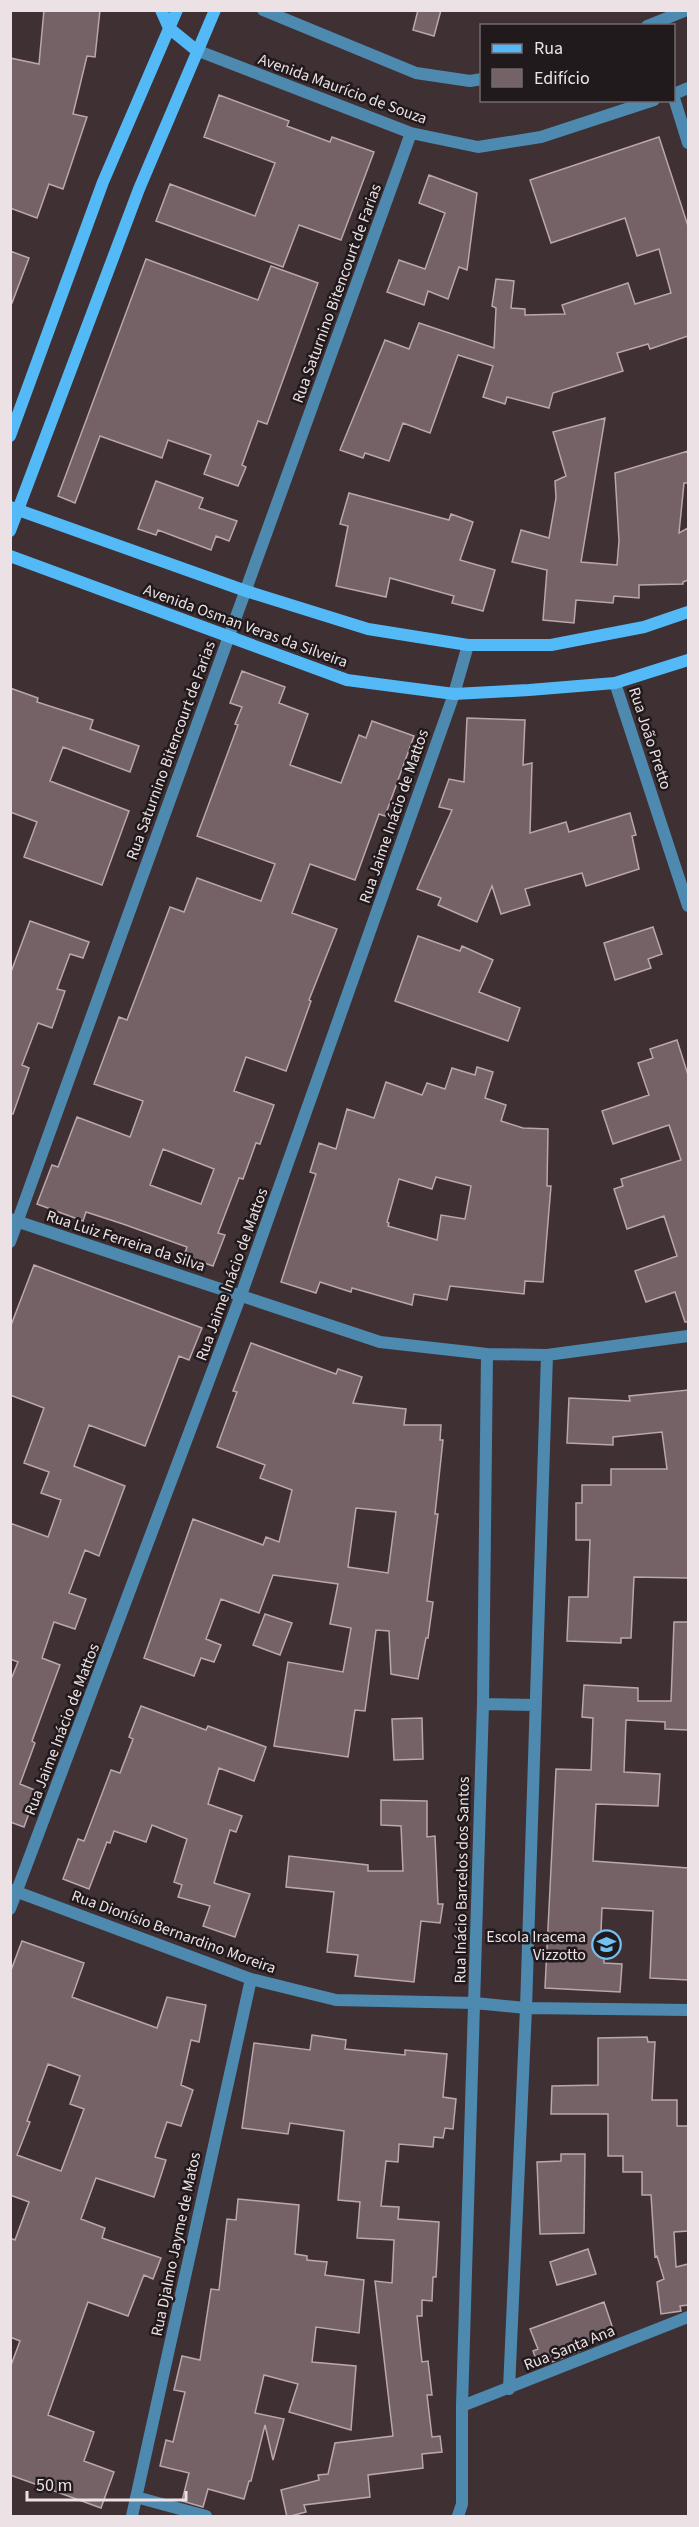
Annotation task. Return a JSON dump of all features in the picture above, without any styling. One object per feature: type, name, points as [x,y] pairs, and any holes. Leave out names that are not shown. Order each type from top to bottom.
[{"type":"main road","points":[[161,10],[170,28],[196,50]]},
{"type":"main road","points":[[10,436],[103,182],[177,10]]},
{"type":"main road","points":[[10,531],[14,508],[139,189],[214,10]]},
{"type":"main road","name":"Avenida Osman Veras da Silveira","points":[[14,508],[246,591],[368,629],[468,645],[551,645],[644,627],[688,612]]},
{"type":"main road","name":"Avenida Osman Veras da Silveira","points":[[10,556],[347,680],[454,694],[615,683],[688,660]]},
{"type":"street","points":[[263,10],[416,73],[470,81],[480,79]]},
{"type":"street","points":[[651,24],[687,10]]},
{"type":"street","name":"Avenida Maurício de Souza","points":[[196,50],[411,133],[478,147],[541,137],[648,102]]},
{"type":"street","points":[[675,99],[688,142]]},
{"type":"street","name":"Rua Saturnino Bitencourt de Farias","points":[[10,1242],[14,1220],[246,591],[411,133]]},
{"type":"street","name":"Rua Jaime Inácio de Mattos","points":[[10,1909],[14,1890],[241,1295],[454,694],[468,645]]},
{"type":"street","name":"Rua João Pretto","points":[[615,683],[688,906]]},
{"type":"street","name":"Rua Luiz Ferreira da Silva","points":[[14,1220],[380,1342],[487,1354],[547,1355],[688,1336]]},
{"type":"street","name":"Rua Inácio Barcelos dos Santos","points":[[458,2517],[462,2504],[462,2406],[483,1704],[487,1354]]},
{"type":"street","points":[[509,2389],[526,2008],[547,1355]]},
{"type":"street","points":[[483,1704],[536,1705]]},
{"type":"street","name":"Rua Dionísio Bernardino Moreira","points":[[14,1890],[251,1979],[336,2000],[475,2004],[526,2008],[688,2010]]},
{"type":"street","name":"Rua Djalmo Jayme de Matos","points":[[132,2517],[251,1979]]},
{"type":"street","name":"Rua Santa Ana","points":[[462,2406],[688,2318]]},
{"type":"street","points":[[136,2497],[206,2517]]},
{"type":"building","points":[[44,10],[100,10],[95,57],[87,56],[73,114],[87,117],[63,189],[49,184],[37,218],[10,208],[10,58],[39,64]]},
{"type":"building","points":[[418,10],[441,10],[434,36],[413,30]]},
{"type":"building","points":[[219,95],[289,121],[287,126],[330,142],[332,137],[374,152],[341,240],[299,225],[283,267],[156,221],[170,184],[255,216],[275,163],[204,137]]},
{"type":"building","points":[[659,137],[688,226],[688,336],[650,349],[648,344],[617,353],[623,371],[553,393],[549,408],[507,397],[505,404],[483,397],[493,366],[458,355],[430,433],[403,423],[389,461],[365,453],[363,458],[340,450],[385,340],[409,349],[419,323],[494,348],[496,308],[492,306],[496,279],[514,281],[511,308],[525,309],[525,315],[565,314],[562,305],[628,283],[635,304],[671,293],[659,249],[637,256],[625,218],[551,243],[530,180]]},
{"type":"building","points":[[429,175],[477,193],[467,270],[459,267],[448,299],[428,291],[424,305],[387,292],[399,260],[425,269],[445,213],[419,203]]},
{"type":"building","points":[[10,251],[29,258],[12,303],[10,303]]},
{"type":"building","points":[[146,259],[258,300],[271,266],[318,283],[267,424],[258,421],[242,465],[246,467],[238,486],[204,474],[211,455],[168,440],[162,458],[100,436],[75,503],[58,496]]},
{"type":"building","points":[[605,418],[581,562],[617,565],[619,541],[615,473],[688,451],[688,483],[684,483],[679,533],[688,528],[688,580],[683,584],[639,585],[639,598],[614,596],[613,603],[576,600],[574,623],[543,620],[547,570],[512,562],[521,530],[549,538],[556,498],[555,481],[566,476],[553,432]]},
{"type":"building","points":[[156,481],[203,498],[199,508],[237,521],[229,541],[216,536],[211,550],[158,530],[156,535],[138,529]]},
{"type":"building","points":[[349,493],[449,520],[451,514],[473,522],[460,560],[495,570],[483,611],[452,603],[454,596],[390,578],[386,597],[336,586],[348,526],[340,524]]},
{"type":"building","points":[[242,671],[285,687],[279,703],[308,714],[290,765],[341,783],[359,735],[366,738],[372,721],[414,736],[385,816],[379,814],[355,880],[310,864],[292,913],[337,929],[309,1000],[311,1001],[286,1071],[246,1057],[234,1091],[274,1105],[260,1144],[256,1143],[243,1179],[239,1178],[218,1233],[225,1235],[213,1266],[184,1256],[187,1247],[123,1224],[86,1212],[83,1221],[37,1204],[52,1165],[58,1167],[77,1117],[130,1137],[143,1101],[94,1084],[119,1017],[127,1020],[170,907],[184,912],[197,878],[261,901],[275,864],[197,836],[238,725],[235,724],[242,707],[230,703]],"holes":[[[163,1149],[214,1169],[201,1204],[150,1185]]]},
{"type":"building","points":[[10,688],[38,698],[37,702],[93,720],[90,729],[139,746],[130,772],[63,747],[50,781],[129,811],[102,885],[24,857],[37,822],[10,812]]},
{"type":"building","points":[[467,718],[525,720],[523,765],[532,763],[530,833],[566,822],[569,832],[630,813],[636,835],[632,836],[639,869],[586,886],[582,873],[525,889],[530,905],[501,914],[492,886],[477,922],[438,905],[441,898],[417,889],[452,810],[439,807],[449,779],[464,782]]},
{"type":"building","points":[[30,921],[89,942],[83,958],[70,954],[57,989],[65,991],[52,1028],[38,1023],[22,1065],[29,1068],[13,1114],[10,1114],[11,972]]},
{"type":"building","points":[[653,927],[662,954],[648,959],[651,968],[615,980],[604,943]]},
{"type":"building","points":[[418,936],[460,951],[462,946],[493,960],[479,992],[520,1008],[508,1041],[395,1001]]},
{"type":"building","points":[[677,1040],[688,1075],[688,1322],[685,1322],[675,1292],[646,1302],[635,1271],[677,1256],[664,1216],[627,1229],[614,1189],[623,1186],[621,1179],[681,1160],[669,1125],[613,1144],[602,1111],[649,1095],[638,1063],[653,1058],[650,1049]]},
{"type":"building","points":[[477,1067],[493,1072],[485,1098],[506,1105],[501,1121],[523,1128],[548,1129],[547,1186],[551,1186],[543,1282],[525,1281],[524,1294],[450,1286],[447,1300],[414,1294],[412,1305],[352,1288],[351,1292],[320,1282],[316,1293],[281,1282],[316,1174],[310,1172],[319,1143],[336,1149],[347,1109],[374,1118],[386,1082],[422,1095],[427,1083],[445,1089],[452,1068],[475,1075]],"holes":[[[436,1177],[471,1186],[465,1219],[441,1215],[437,1240],[388,1226],[387,1222],[399,1179],[432,1189]]]},
{"type":"building","points":[[34,1265],[202,1328],[189,1360],[179,1356],[145,1446],[89,1425],[74,1466],[125,1486],[99,1556],[85,1550],[69,1593],[86,1599],[75,1629],[54,1622],[42,1658],[60,1665],[32,1741],[35,1743],[20,1784],[37,1791],[24,1827],[10,1822],[10,1682],[18,1662],[10,1659],[10,1523],[48,1537],[61,1500],[41,1493],[49,1472],[24,1463],[44,1408],[10,1395],[10,1328]]},
{"type":"building","points":[[251,1343],[336,1374],[338,1369],[362,1377],[353,1403],[406,1409],[404,1425],[441,1425],[440,1440],[443,1440],[435,1514],[438,1514],[427,1601],[433,1602],[428,1638],[426,1638],[418,1679],[391,1674],[389,1631],[376,1630],[365,1711],[355,1710],[348,1757],[274,1746],[288,1662],[343,1672],[351,1628],[330,1624],[338,1584],[273,1575],[259,1613],[221,1599],[206,1639],[221,1645],[214,1662],[201,1658],[194,1676],[144,1658],[193,1519],[263,1545],[266,1537],[279,1542],[292,1490],[260,1478],[265,1465],[217,1447],[237,1392],[233,1391]],"holes":[[[356,1508],[396,1512],[388,1573],[348,1567]]]},
{"type":"building","points":[[688,1390],[688,1578],[634,1577],[631,1638],[621,1638],[621,1643],[567,1641],[569,1597],[588,1597],[590,1540],[576,1540],[576,1503],[582,1503],[582,1485],[611,1485],[611,1469],[667,1469],[662,1432],[613,1437],[613,1445],[567,1443],[569,1398],[630,1401],[629,1396]]},
{"type":"building","points":[[265,1614],[292,1623],[280,1655],[253,1645]]},
{"type":"building","points":[[674,1622],[688,1622],[688,1730],[665,1729],[665,1722],[626,1720],[624,1772],[660,1774],[658,1806],[596,1804],[593,1861],[688,1868],[688,1980],[650,1978],[653,1911],[602,1908],[600,1954],[604,1954],[604,1963],[622,1964],[620,1992],[545,1988],[556,1769],[591,1770],[593,1718],[582,1717],[584,1685],[638,1688],[638,1701],[671,1701]]},
{"type":"building","points":[[141,1706],[206,1730],[208,1726],[266,1747],[254,1781],[219,1768],[208,1804],[242,1816],[236,1832],[230,1830],[214,1883],[250,1894],[235,1937],[203,1926],[210,1906],[178,1897],[182,1885],[174,1882],[187,1839],[152,1825],[146,1842],[114,1831],[110,1843],[107,1842],[89,1889],[63,1879],[78,1839],[84,1841],[111,1770],[120,1773],[133,1739],[129,1737]]},
{"type":"building","points":[[422,1718],[423,1759],[394,1760],[392,1719]]},
{"type":"building","points":[[381,1800],[427,1801],[427,1837],[435,1836],[438,1904],[443,1904],[440,1923],[421,1921],[414,1982],[355,1976],[358,1955],[327,1952],[334,1892],[286,1887],[289,1856],[368,1865],[368,1871],[403,1871],[401,1826],[381,1825]]},
{"type":"building","points":[[22,1941],[84,1963],[72,1997],[157,2028],[167,1997],[206,2005],[199,2042],[191,2040],[181,2085],[193,2090],[181,2126],[167,2122],[155,2157],[166,2160],[154,2197],[96,2178],[81,2219],[105,2228],[102,2238],[161,2258],[153,2279],[144,2275],[128,2316],[88,2302],[48,2415],[94,2432],[84,2461],[114,2472],[101,2508],[10,2475],[10,2368],[20,2341],[10,2337],[10,2238],[15,2240],[29,2202],[10,2195],[10,1973]],"holes":[[[48,2064],[80,2076],[70,2104],[84,2109],[61,2171],[17,2155]]]},
{"type":"building","points":[[312,2035],[346,2040],[345,2049],[405,2055],[405,2050],[447,2054],[443,2097],[456,2099],[453,2129],[445,2128],[443,2138],[434,2137],[433,2147],[399,2144],[398,2162],[386,2161],[381,2206],[399,2207],[398,2219],[439,2222],[436,2277],[433,2277],[432,2301],[422,2300],[422,2316],[417,2316],[422,2362],[428,2361],[432,2395],[427,2395],[432,2437],[440,2436],[442,2452],[422,2454],[423,2468],[368,2475],[370,2497],[304,2505],[306,2512],[287,2517],[281,2490],[319,2480],[318,2475],[328,2474],[335,2443],[393,2436],[375,2281],[392,2283],[394,2240],[357,2238],[360,2202],[338,2200],[344,2131],[290,2123],[288,2134],[242,2128],[254,2043],[310,2050]]},
{"type":"building","points":[[647,2037],[648,2042],[655,2042],[652,2100],[677,2100],[677,2126],[688,2126],[688,2231],[674,2232],[676,2267],[688,2264],[688,2305],[680,2306],[681,2311],[661,2314],[657,2282],[664,2279],[657,2256],[655,2257],[651,2195],[642,2195],[642,2172],[623,2172],[623,2156],[608,2156],[608,2114],[551,2114],[552,2086],[598,2085],[598,2038]]},
{"type":"building","points":[[561,2154],[585,2154],[584,2233],[540,2234],[537,2162],[561,2161]]},
{"type":"building","points":[[238,2199],[299,2205],[295,2254],[307,2256],[307,2260],[327,2262],[325,2275],[364,2280],[359,2333],[316,2327],[312,2362],[356,2366],[351,2430],[289,2412],[298,2384],[264,2375],[255,2413],[284,2419],[273,2460],[265,2425],[251,2481],[249,2481],[244,2499],[208,2489],[203,2507],[182,2501],[189,2473],[160,2466],[166,2440],[173,2442],[185,2392],[174,2390],[182,2356],[200,2360],[211,2289],[219,2290],[227,2219],[236,2220]]},
{"type":"building","points":[[588,2249],[596,2274],[557,2285],[550,2262]]},
{"type":"building","points":[[604,2302],[614,2332],[580,2344],[582,2350],[539,2367],[533,2351],[538,2349],[530,2329]]},
{"type":"place","name":"Escola Iracema Vizzotto","points":[[607,1945]]}]
